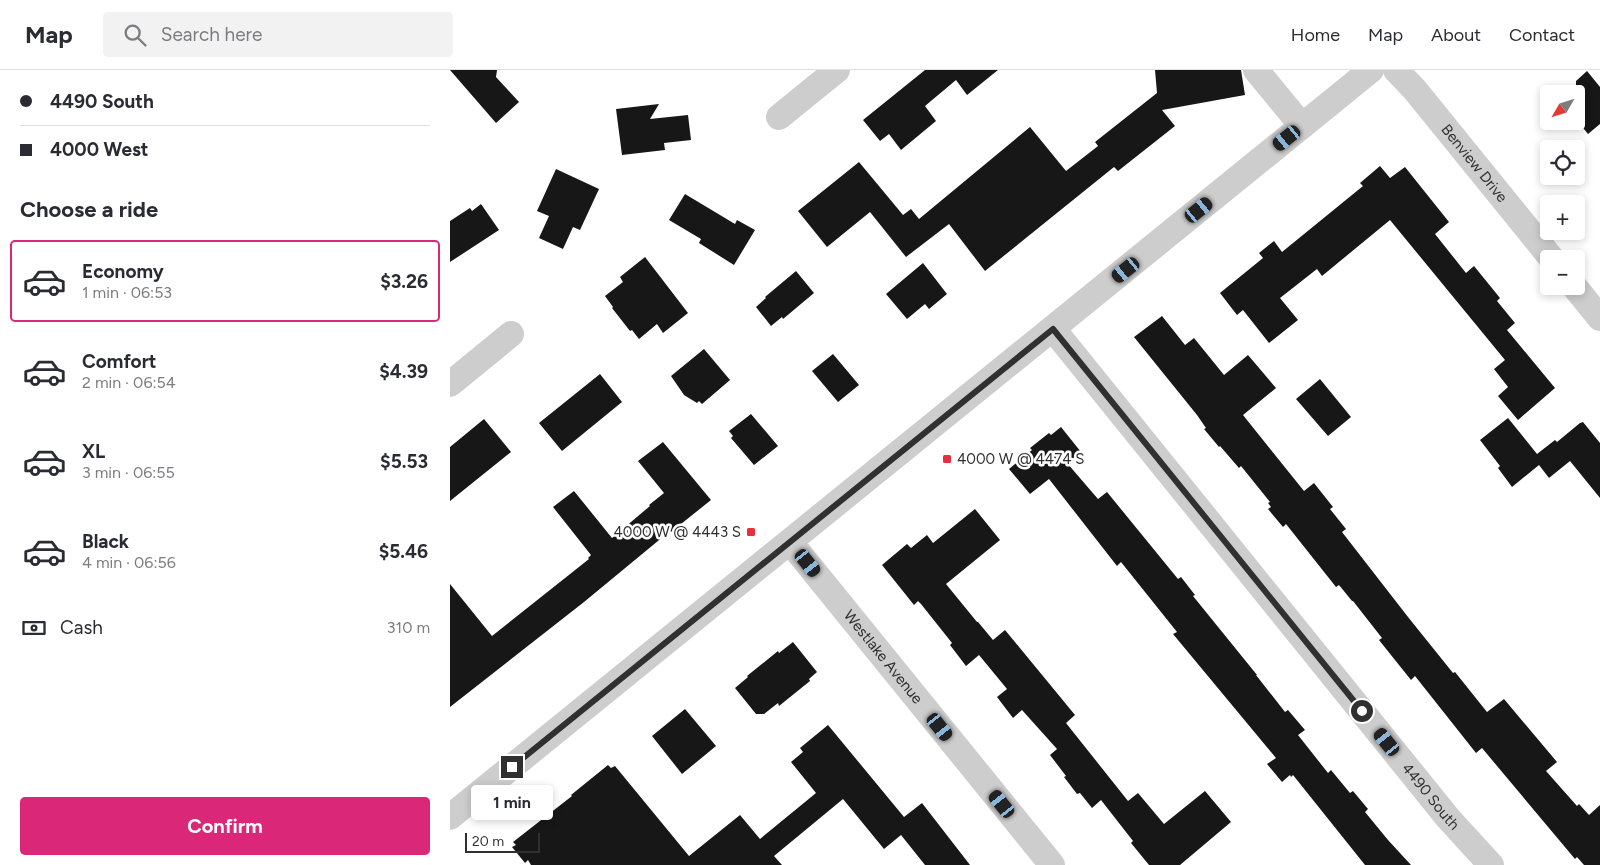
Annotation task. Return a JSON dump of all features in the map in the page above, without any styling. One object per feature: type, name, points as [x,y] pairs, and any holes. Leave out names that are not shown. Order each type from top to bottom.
[{"type":"street","points":[[779,117],[838,70]]},
{"type":"street","points":[[1256,70],[1302,126]]},
{"type":"street","points":[[450,817],[1371,70]]},
{"type":"street","name":"Benview Drive","points":[[1396,70],[1415,90],[1545,250]]},
{"type":"street","points":[[1581,295],[1600,318]]},
{"type":"street","name":"4490 South","points":[[1053,329],[1448,818],[1491,865]]},
{"type":"street","points":[[450,384],[511,334]]},
{"type":"street","name":"Westlake Avenue","points":[[790,542],[1052,865]]},
{"type":"building","points":[[450,70],[497,70],[496,77],[519,102],[496,123]]},
{"type":"building","points":[[925,70],[998,70],[967,95],[956,80],[925,106],[936,121],[901,150],[889,134],[880,141],[863,120]]},
{"type":"building","points":[[1155,70],[1241,70],[1245,95],[1162,110],[1175,126],[1118,171],[1114,167],[985,271],[949,224],[906,257],[870,212],[827,247],[798,211],[859,162],[903,215],[911,209],[919,219],[1030,127],[1066,171],[1098,146],[1095,142],[1157,93]]},
{"type":"building","points":[[1587,71],[1600,87],[1600,124],[1588,134],[1585,130],[1585,85],[1576,85],[1576,81]]},
{"type":"building","points":[[659,104],[650,119],[688,115],[691,140],[664,143],[665,150],[622,155],[616,109]]},
{"type":"building","points":[[1380,166],[1390,178],[1405,167],[1449,222],[1435,234],[1466,273],[1474,266],[1500,298],[1497,301],[1515,323],[1507,330],[1555,388],[1518,420],[1498,396],[1508,387],[1494,369],[1505,360],[1390,220],[1322,276],[1317,269],[1280,298],[1298,320],[1269,343],[1243,310],[1237,315],[1220,293],[1263,258],[1259,253],[1274,241],[1282,252],[1363,186],[1360,183]]},
{"type":"building","points":[[556,169],[599,189],[580,230],[573,227],[563,249],[539,238],[549,216],[537,211]]},
{"type":"building","points":[[685,194],[735,224],[737,220],[755,230],[734,265],[699,243],[701,239],[669,220]]},
{"type":"building","points":[[481,204],[499,230],[450,262],[450,221],[470,208],[472,211]]},
{"type":"building","points":[[645,257],[688,313],[663,333],[657,324],[639,339],[632,330],[630,331],[605,296],[623,282],[620,277]]},
{"type":"building","points":[[923,263],[947,294],[929,309],[925,304],[907,319],[886,294]]},
{"type":"building","points":[[796,271],[814,293],[783,319],[782,317],[771,326],[756,307]]},
{"type":"building","points":[[1162,316],[1185,345],[1194,338],[1224,375],[1248,355],[1276,388],[1243,415],[1304,491],[1314,483],[1333,507],[1330,509],[1346,529],[1342,532],[1453,673],[1455,672],[1487,712],[1504,699],[1557,762],[1546,771],[1577,806],[1579,804],[1589,815],[1600,805],[1600,865],[1584,865],[1577,857],[1575,859],[1482,748],[1476,753],[1415,676],[1411,680],[1379,640],[1382,638],[1353,601],[1339,585],[1336,587],[1286,524],[1283,527],[1268,509],[1271,507],[1268,503],[1270,502],[1241,466],[1239,468],[1204,429],[1206,428],[1197,415],[1134,337]]},
{"type":"building","points":[[704,349],[730,380],[702,404],[684,395],[671,376]]},
{"type":"building","points":[[833,354],[859,385],[838,402],[812,371]]},
{"type":"building","points":[[600,374],[622,402],[562,451],[539,423]]},
{"type":"building","points":[[1320,379],[1351,417],[1328,436],[1296,399]]},
{"type":"building","points":[[751,414],[778,446],[754,465],[731,438],[733,436],[729,431]]},
{"type":"building","points":[[1508,418],[1537,454],[1555,440],[1557,442],[1583,422],[1600,443],[1600,498],[1570,461],[1549,478],[1539,465],[1512,487],[1498,468],[1500,466],[1480,440]]},
{"type":"building","points":[[484,419],[511,452],[450,501],[450,447]]},
{"type":"building","points":[[1061,427],[1081,452],[1067,463],[1098,499],[1107,492],[1178,579],[1181,577],[1195,595],[1193,596],[1285,712],[1288,710],[1305,730],[1298,735],[1328,773],[1331,770],[1350,793],[1353,791],[1368,809],[1365,812],[1411,865],[1365,865],[1293,775],[1291,777],[1290,775],[1282,782],[1267,764],[1276,758],[1173,634],[1177,632],[1121,562],[1117,566],[1049,479],[1030,494],[1009,469],[1032,450],[1030,448],[1049,433],[1051,435]]},
{"type":"building","points":[[663,442],[711,500],[450,707],[450,584],[492,636],[589,559],[591,555],[553,507],[574,491],[612,538],[664,493],[638,461]]},
{"type":"building","points":[[975,509],[1000,540],[946,584],[977,622],[993,640],[1005,630],[1075,715],[1066,723],[1128,801],[1138,793],[1164,824],[1205,791],[1231,822],[1180,865],[1149,865],[1101,800],[1092,808],[1080,793],[1077,794],[1050,755],[1057,749],[1022,710],[1013,718],[997,697],[1007,689],[979,655],[966,666],[950,645],[952,643],[921,604],[918,601],[914,605],[882,565],[907,544],[911,548],[927,535],[933,543]]},
{"type":"building","points":[[793,642],[817,672],[809,679],[810,681],[779,706],[778,703],[764,714],[756,714],[735,688],[778,651],[779,653]]},
{"type":"building","points":[[685,709],[716,746],[682,774],[652,736]]},
{"type":"building","points":[[828,725],[904,817],[922,803],[970,865],[925,865],[901,835],[884,849],[843,799],[774,856],[782,865],[531,865],[528,860],[525,863],[512,847],[516,845],[513,842],[608,765],[611,768],[615,766],[689,856],[740,815],[760,839],[816,793],[791,762],[803,752],[800,748]]},
{"type":"place","name":"4000 W @ 4474 S","points":[[947,459]]},
{"type":"place","name":"4000 W @ 4443 S","points":[[751,532]]},
{"type":"route","points":[[512,767],[1053,329],[1362,711]]}]
